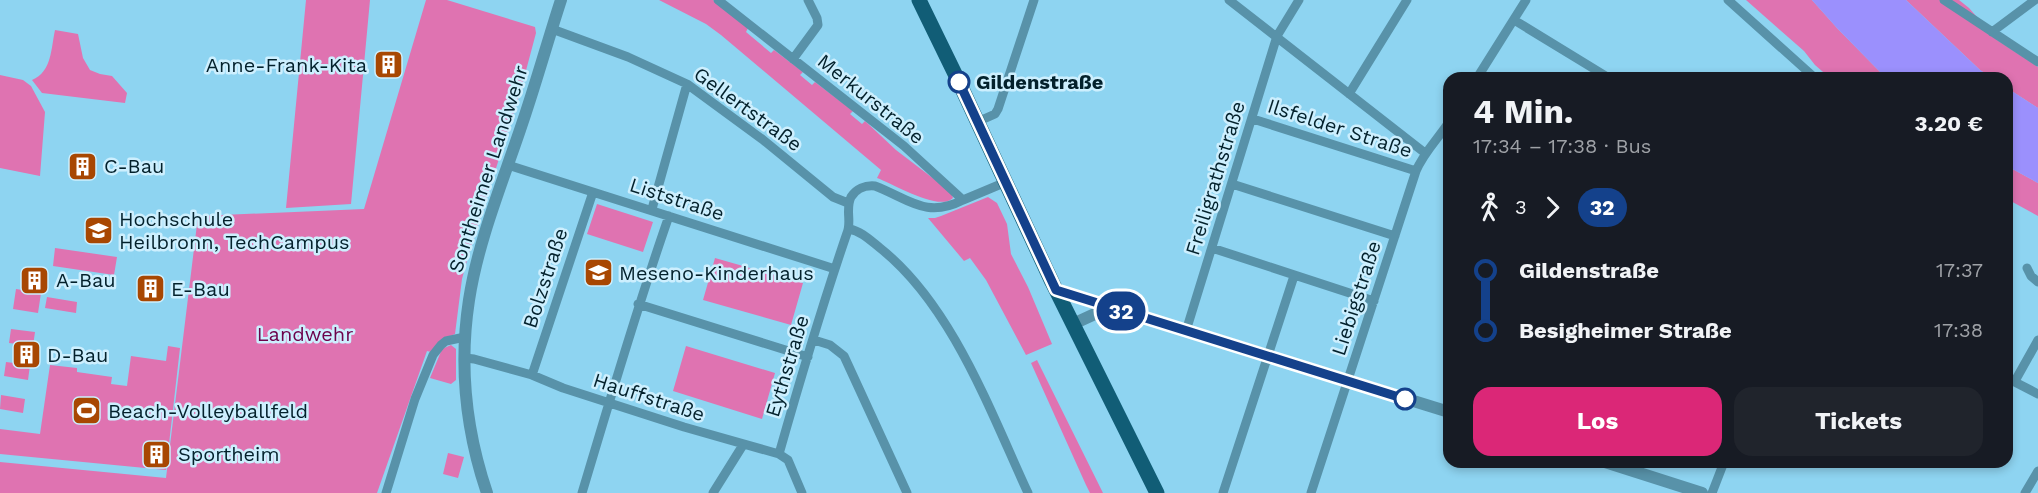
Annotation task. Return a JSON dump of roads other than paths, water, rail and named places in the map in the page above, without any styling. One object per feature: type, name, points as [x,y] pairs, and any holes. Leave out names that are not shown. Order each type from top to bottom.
[{"type":"main road","points":[[918,0],[1056,290],[1157,493]]},
{"type":"street","name":"Sontheimer Landwehr","points":[[487,493],[477,459],[467,406],[465,337],[469,299],[477,259],[543,63],[561,0]]},
{"type":"street","name":"Merkurstraße","points":[[718,0],[904,146],[963,200]]},
{"type":"street","points":[[793,59],[818,25],[808,0]]},
{"type":"street","points":[[977,122],[995,114],[998,109],[1034,0]]},
{"type":"street","points":[[1229,0],[1425,153]]},
{"type":"street","name":"Freiligrathstraße","points":[[1186,331],[1277,36],[1299,0]]},
{"type":"street","points":[[1349,94],[1407,0]]},
{"type":"street","points":[[1481,72],[1526,0]]},
{"type":"street","points":[[1728,0],[1808,72]]},
{"type":"street","points":[[1944,0],[2038,63]]},
{"type":"street","points":[[1992,32],[2035,0]]},
{"type":"street","points":[[1514,20],[1599,72]]},
{"type":"street","name":"Gellertstraße","points":[[552,29],[628,57],[687,84],[762,139],[833,197],[849,203]]},
{"type":"street","points":[[652,209],[687,84]]},
{"type":"street","name":"Ilsfelder Straße","points":[[1252,119],[1416,171]]},
{"type":"street","name":"Liebigstraße","points":[[1311,493],[1416,171],[1425,153],[1443,131]]},
{"type":"street","name":"Liststraße","points":[[508,165],[835,269]]},
{"type":"street","points":[[849,203],[855,192],[870,185],[930,209],[949,207],[1005,182]]},
{"type":"street","points":[[1232,184],[1395,236]]},
{"type":"street","name":"Bolzstraße","points":[[532,375],[593,192]]},
{"type":"street","name":"Eythstraße","points":[[779,454],[849,229],[849,203]]},
{"type":"street","points":[[582,493],[611,402],[638,304],[669,216]]},
{"type":"street","points":[[849,229],[864,235],[905,270],[945,323],[993,417],[1028,493]]},
{"type":"street","points":[[1212,248],[1374,301]]},
{"type":"street","points":[[2027,268],[2038,282]]},
{"type":"street","points":[[1223,493],[1294,276]]},
{"type":"street","points":[[1056,290],[1443,410]]},
{"type":"street","points":[[638,304],[808,357]]},
{"type":"street","points":[[1073,324],[1097,313],[1116,309]]},
{"type":"street","points":[[386,493],[415,399],[433,355],[446,341],[465,337]]},
{"type":"street","points":[[814,340],[830,345],[844,356],[907,493]]},
{"type":"street","points":[[2013,376],[2038,340]]},
{"type":"street","name":"Hauffstraße","points":[[465,358],[474,358],[532,375],[563,388],[743,445],[779,454]]},
{"type":"street","points":[[2013,380],[2038,394]]},
{"type":"street","points":[[713,493],[743,445]]},
{"type":"street","points":[[779,454],[788,460],[802,493]]},
{"type":"street","points":[[1624,468],[1702,493]]},
{"type":"street","points":[[1712,493],[1722,468]]},
{"type":"street","points":[[2025,493],[2038,471]]},
{"type":"place","name":"Anne-Frank-Kita","points":[[388,65]]},
{"type":"place","name":"Gildenstraße","points":[[959,82]]},
{"type":"place","name":"C-Bau","points":[[83,166]]},
{"type":"place","name":"Hochschule Heilbronn, TechCampus","points":[[98,230]]},
{"type":"place","name":"Meseno-Kinderhaus","points":[[598,273]]},
{"type":"place","name":"A-Bau","points":[[35,280]]},
{"type":"place","name":"E-Bau","points":[[150,289]]},
{"type":"place","name":"D-Bau","points":[[26,355]]},
{"type":"place","name":"Beach-Volleyballfeld","points":[[87,411]]},
{"type":"place","name":"Sportheim","points":[[157,454]]},
{"type":"park label","name":"Landwehr","points":[[305,334]]}]
